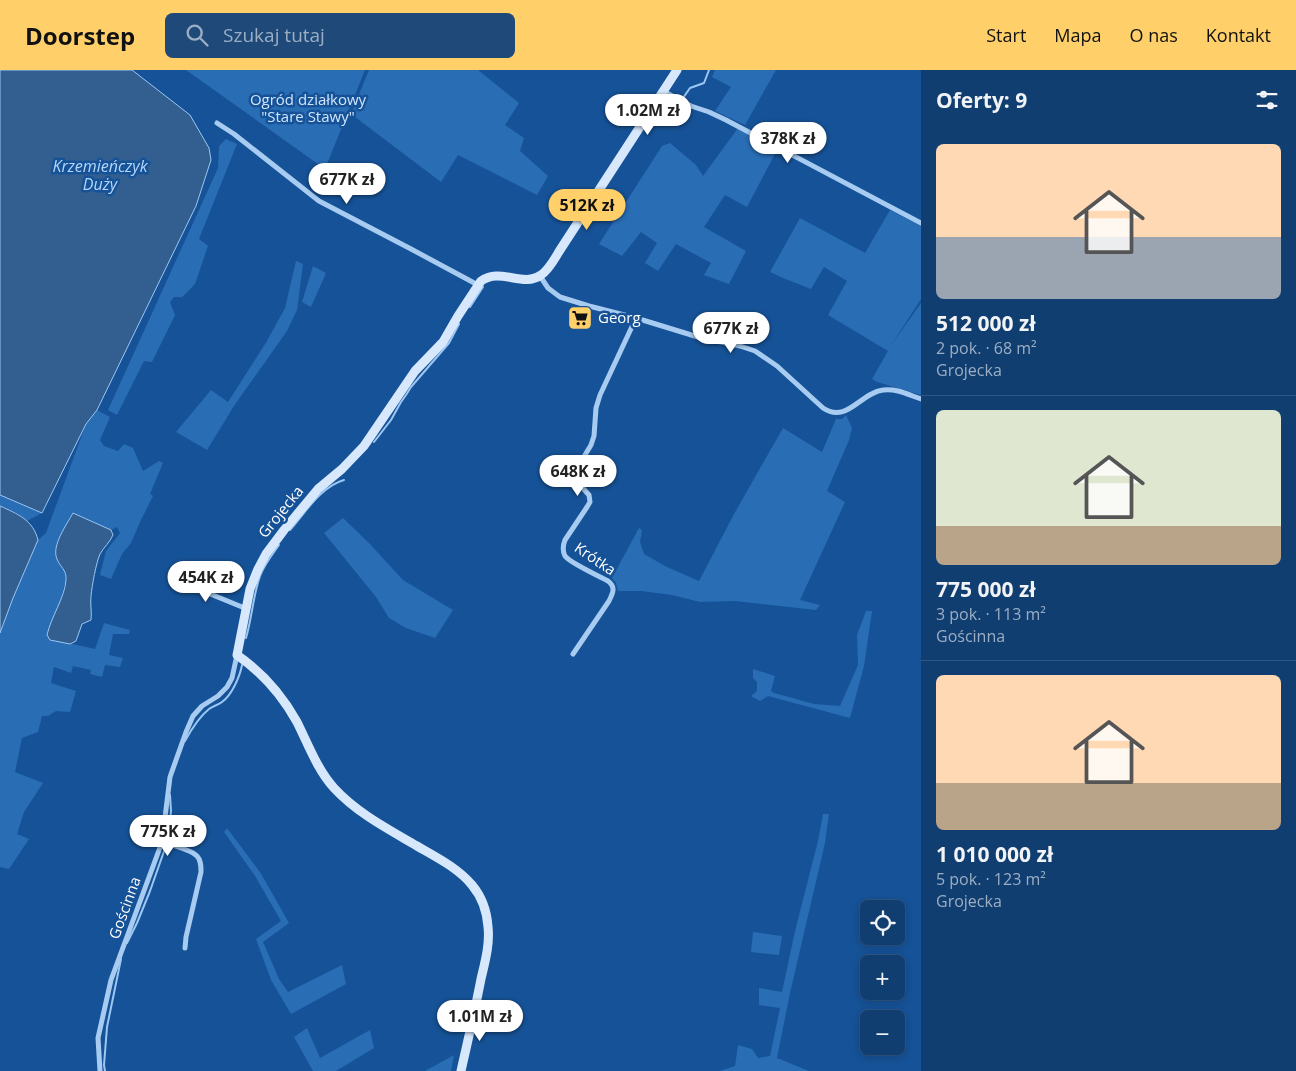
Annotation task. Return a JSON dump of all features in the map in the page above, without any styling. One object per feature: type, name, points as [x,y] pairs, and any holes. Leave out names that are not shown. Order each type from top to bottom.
[{"type":"street","points":[[217,123],[234,134],[319,201],[478,285],[484,279],[493,275],[528,280],[540,276],[546,271],[677,70]]},
{"type":"street","points":[[663,91],[691,106],[741,127],[921,223]]},
{"type":"street","points":[[540,276],[548,288],[560,297],[636,318],[698,338],[740,346],[755,351],[777,366],[822,408],[830,412],[843,412],[873,393],[884,389],[896,390],[921,399]]},
{"type":"street","name":"Grojecka","points":[[237,655],[253,581],[269,549],[318,489],[364,446],[415,371],[443,342],[478,285]]},
{"type":"street","name":"Krótka","points":[[573,654],[609,601],[614,588],[608,581],[568,559],[563,553],[565,540],[589,505],[589,495],[578,482],[577,470],[591,445],[596,430],[595,412],[600,396],[636,318]]},
{"type":"street","points":[[171,582],[203,591],[247,608]]},
{"type":"street","points":[[237,655],[259,671],[280,697],[296,720],[325,776],[346,801],[364,815],[449,865],[469,881],[480,897],[487,916],[488,941],[476,1007],[461,1071]]},
{"type":"street","name":"Gościnna","points":[[100,1071],[98,1038],[111,980],[162,842],[170,777],[193,716],[227,687],[232,678],[237,655]]},
{"type":"street","points":[[162,842],[190,851],[198,856],[201,863],[201,872],[185,948]]},
{"type":"green space","name":"Ogród działkowy \"Stare Stawy\"","points":[[186,70],[365,70],[325,169]]},
{"type":"green space","points":[[369,70],[478,70],[519,103],[505,125],[524,138],[520,151],[548,176],[537,195],[458,155],[441,182],[351,114]]},
{"type":"green space","points":[[715,70],[776,70],[745,125],[715,111],[731,87],[712,77]]},
{"type":"green space","points":[[738,128],[777,150],[747,207],[725,195],[704,227],[746,251],[729,284],[704,275],[711,263],[676,244],[658,271],[645,263],[657,243],[641,232],[622,256],[599,244],[662,146],[670,143],[696,165],[703,176]]},
{"type":"green space","points":[[226,139],[237,144],[199,239],[208,246],[195,284],[182,297],[174,297],[170,302],[175,315],[152,362],[144,361],[117,415],[108,410],[218,168],[219,146]]},
{"type":"green space","points":[[890,210],[921,226],[921,299],[892,344],[921,303],[921,395],[872,379],[888,351],[828,315],[847,281],[824,267],[811,289],[770,272],[800,218],[865,253]]},
{"type":"green space","points":[[296,261],[303,264],[297,310],[287,331],[234,406],[207,450],[176,432],[211,390],[228,402],[267,341],[285,308]]},
{"type":"green space","points":[[313,266],[326,273],[311,307],[302,302]]},
{"type":"green space","points":[[97,410],[110,417],[100,440],[104,446],[118,451],[124,444],[133,448],[143,471],[159,461],[163,463],[150,494],[153,496],[131,543],[122,554],[111,579],[100,575],[106,551],[120,533],[117,527],[111,530],[73,513],[57,559],[66,571],[66,580],[50,639],[95,649],[104,623],[130,630],[129,634],[113,634],[109,655],[123,658],[120,667],[105,665],[102,677],[90,674],[91,670],[73,666],[71,673],[54,667],[51,683],[76,691],[70,712],[56,711],[48,716],[42,716],[38,732],[22,738],[15,772],[43,783],[24,812],[17,834],[29,839],[9,869],[0,867],[0,633],[38,540],[46,533],[86,424]]},
{"type":"green space","points":[[846,415],[852,428],[849,440],[827,491],[845,502],[800,600],[820,605],[816,610],[735,601],[700,602],[672,595],[641,591],[618,591],[616,583],[612,578],[639,528],[642,530],[640,542],[644,554],[667,567],[699,581],[734,514],[783,428],[822,452],[836,419],[842,419]]},
{"type":"green space","points":[[0,495],[42,513],[27,521],[17,513],[0,506]]},
{"type":"green space","points":[[343,518],[403,580],[453,610],[435,638],[406,628],[389,618],[376,597],[324,533]]},
{"type":"green space","points":[[866,611],[872,611],[864,666],[850,718],[768,696],[760,701],[751,696],[757,691],[757,682],[753,678],[753,669],[775,676],[771,691],[774,693],[814,704],[840,706],[858,665],[857,635]]},
{"type":"green space","points":[[823,814],[829,814],[825,843],[777,1058],[809,1071],[720,1071],[735,1066],[738,1045],[752,1049],[758,1058],[770,1056],[780,1008],[759,1005],[759,988],[782,992]]},
{"type":"green space","points":[[227,828],[260,872],[289,923],[263,942],[279,979],[288,992],[342,965],[346,984],[291,1014],[271,980],[256,939],[281,921],[255,876],[224,832]]},
{"type":"green space","points":[[753,932],[782,936],[779,955],[751,952]]},
{"type":"green space","points":[[307,1028],[320,1058],[370,1030],[374,1048],[336,1071],[313,1071],[294,1037]]},
{"type":"green space","points":[[454,1055],[451,1071],[425,1071]]},
{"type":"water","name":"Krzemieńczyk Duży","points":[[0,70],[132,70],[190,115],[209,148],[211,160],[196,206],[97,410],[86,424],[42,513],[0,495]]},
{"type":"water","points":[[0,506],[24,518],[36,533],[38,540],[0,633]]},
{"type":"water","points":[[73,513],[111,530],[113,535],[100,554],[97,563],[91,596],[91,620],[82,624],[76,641],[70,644],[50,640],[47,635],[66,580],[64,571],[57,559],[56,548],[60,535]]},
{"type":"waterway","points":[[683,98],[690,88],[704,83],[709,70]]},
{"type":"waterway","points":[[470,307],[483,287]]},
{"type":"waterway","points":[[374,442],[391,420],[411,387],[449,343],[459,324]]},
{"type":"waterway","points":[[290,530],[321,494],[335,483],[344,480]]},
{"type":"waterway","points":[[246,638],[260,576],[279,545]]},
{"type":"waterway","points":[[185,741],[202,716],[209,709],[226,699],[237,680],[242,665]]},
{"type":"waterway","points":[[127,943],[150,891],[168,840],[171,811],[170,795]]},
{"type":"waterway","points":[[105,1071],[107,1027],[121,959]]},
{"type":"place","name":"Georg","points":[[580,318]]}]
